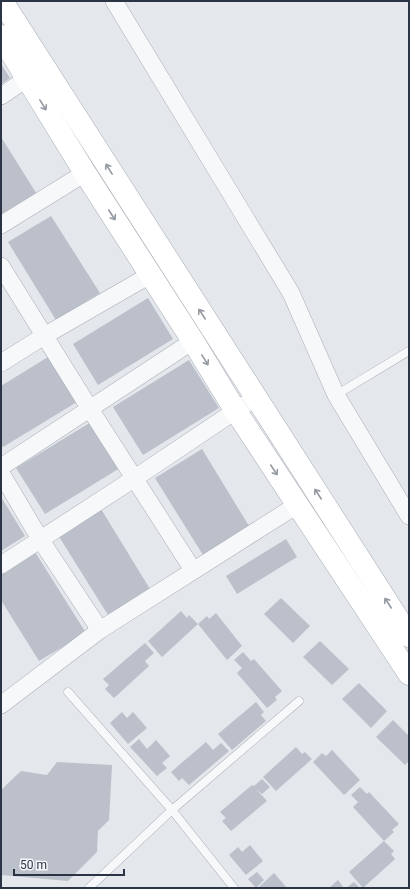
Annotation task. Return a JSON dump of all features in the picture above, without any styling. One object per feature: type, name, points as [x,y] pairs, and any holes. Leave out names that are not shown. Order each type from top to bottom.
[{"type":"main road","points":[[3,3],[409,636]]},
{"type":"main road","points":[[1,36],[84,173],[193,341],[235,410],[409,674]]},
{"type":"street","points":[[114,1],[291,293],[336,395],[409,516]]},
{"type":"street","points":[[1,96],[26,79]]},
{"type":"street","points":[[1,225],[84,173]]},
{"type":"street","points":[[1,266],[193,570]]},
{"type":"street","points":[[1,363],[44,336],[150,275]]},
{"type":"street","points":[[1,467],[193,341]]},
{"type":"street","points":[[1,565],[135,478],[256,396]]},
{"type":"street","points":[[1,473],[40,539],[100,630]]},
{"type":"street","points":[[1,705],[100,630],[297,504]]},
{"type":"lane","points":[[336,395],[409,351]]},
{"type":"lane","points":[[68,692],[172,810],[234,888]]},
{"type":"lane","points":[[89,888],[172,810],[299,701]]},
{"type":"building","points":[[1,64],[10,78],[1,84]]},
{"type":"building","points":[[1,137],[38,196],[1,219]]},
{"type":"building","points":[[51,216],[100,293],[56,320],[8,242]]},
{"type":"building","points":[[148,298],[173,339],[98,385],[73,344]]},
{"type":"building","points":[[48,357],[77,402],[3,447],[1,444],[1,386]]},
{"type":"building","points":[[189,360],[219,408],[143,455],[113,407]]},
{"type":"building","points":[[91,422],[120,468],[45,514],[16,468]]},
{"type":"building","points":[[202,449],[249,526],[203,555],[155,478]]},
{"type":"building","points":[[1,497],[25,536],[1,551]]},
{"type":"building","points":[[101,509],[150,589],[108,615],[58,535]]},
{"type":"building","points":[[286,539],[297,557],[237,594],[226,576]]},
{"type":"building","points":[[35,552],[86,633],[39,661],[1,600],[1,573]]},
{"type":"building","points":[[281,598],[310,626],[293,643],[264,614]]},
{"type":"building","points":[[181,611],[187,618],[189,615],[198,624],[162,657],[148,641]]},
{"type":"building","points":[[216,613],[242,646],[227,660],[198,624],[207,616],[209,619]]},
{"type":"building","points":[[320,641],[349,669],[332,685],[303,657]]},
{"type":"building","points":[[145,643],[154,653],[145,661],[149,666],[114,698],[105,689],[109,685],[103,679]]},
{"type":"building","points":[[243,652],[251,661],[254,659],[282,691],[275,697],[277,700],[267,708],[237,673],[242,668],[234,660]]},
{"type":"building","points":[[359,683],[387,711],[371,728],[342,699]]},
{"type":"building","points":[[256,702],[264,712],[261,715],[266,721],[232,750],[218,734]]},
{"type":"building","points":[[122,712],[127,718],[133,712],[147,728],[128,744],[110,723]]},
{"type":"building","points":[[393,720],[409,736],[409,761],[405,765],[376,737]]},
{"type":"building","points":[[139,739],[147,749],[156,740],[170,756],[162,763],[167,768],[157,776],[130,747]]},
{"type":"building","points":[[206,742],[213,750],[221,743],[229,751],[189,785],[182,778],[179,781],[171,772]]},
{"type":"building","points":[[296,747],[302,754],[305,752],[312,759],[276,791],[263,777]]},
{"type":"building","points":[[332,750],[360,780],[344,795],[313,762],[322,753],[326,756]]},
{"type":"building","points":[[57,762],[112,765],[109,820],[98,831],[97,852],[68,881],[1,875],[1,790],[21,771],[47,775]]},
{"type":"building","points":[[262,779],[270,787],[262,794],[256,789],[267,801],[231,831],[222,821],[226,818],[220,812],[252,785],[254,786]]},
{"type":"building","points":[[360,787],[367,794],[369,792],[399,824],[392,830],[394,832],[384,841],[353,807],[358,802],[351,795]]},
{"type":"building","points":[[384,841],[394,851],[391,854],[395,859],[363,888],[349,872]]},
{"type":"building","points":[[250,845],[263,861],[246,875],[229,855],[238,847],[242,852]]},
{"type":"building","points":[[257,872],[264,880],[256,888],[248,879]]},
{"type":"building","points":[[274,873],[287,888],[258,888]]},
{"type":"building","points":[[338,880],[344,888],[329,888]]},
{"type":"building","points":[[354,882],[360,888],[346,888]]}]
